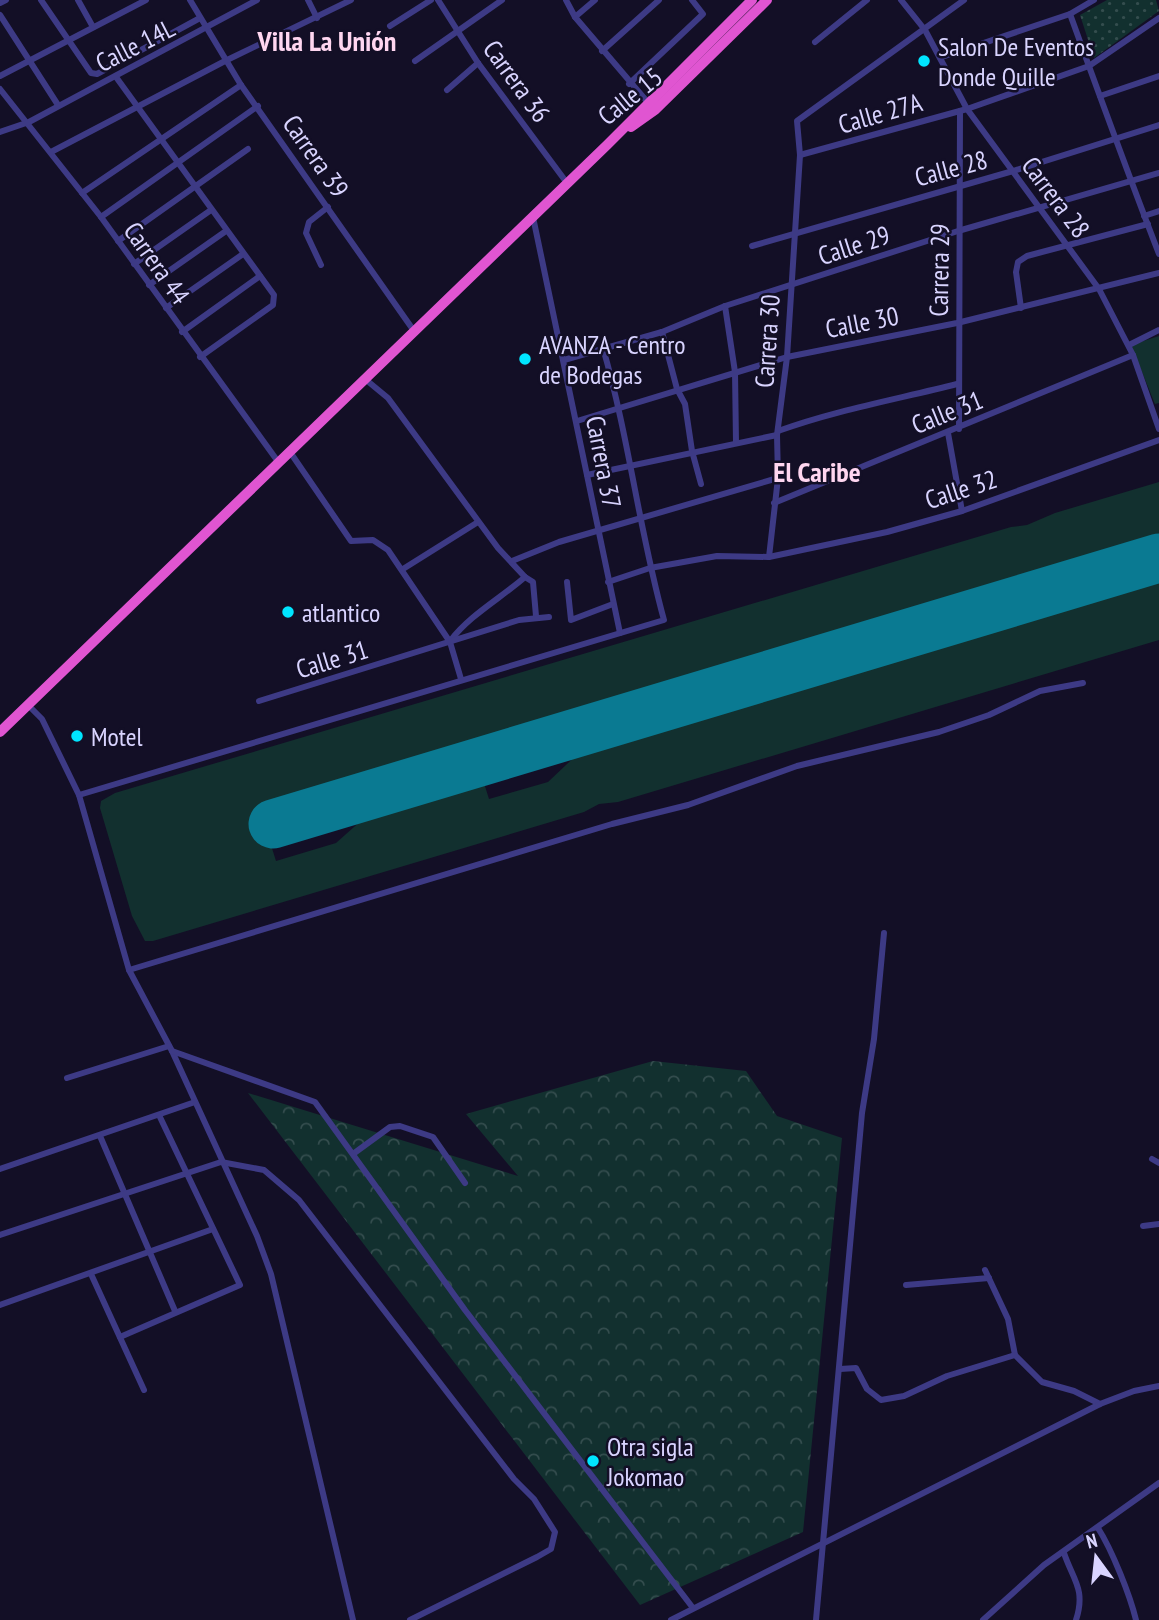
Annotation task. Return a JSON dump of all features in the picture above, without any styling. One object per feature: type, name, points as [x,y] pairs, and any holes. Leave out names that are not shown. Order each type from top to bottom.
[{"type":"highway","name":"Calle 15","points":[[651,106],[752,0]]},
{"type":"highway","name":"Calle 15","points":[[0,732],[607,145],[767,0]]},
{"type":"street","points":[[0,3],[6,0]]},
{"type":"street","points":[[41,0],[91,73],[97,74],[201,18]]},
{"type":"street","points":[[78,0],[93,27]]},
{"type":"street","points":[[0,76],[146,0]]},
{"type":"street","name":"Carrera 39","points":[[190,0],[241,85],[414,331]]},
{"type":"street","name":"Calle 14L","points":[[0,132],[29,122],[206,30],[257,0]]},
{"type":"street","points":[[308,0],[317,18]]},
{"type":"street","points":[[51,152],[225,61],[351,0]]},
{"type":"street","points":[[390,26],[431,0]]},
{"type":"street","points":[[415,61],[502,0]]},
{"type":"street","points":[[566,0],[575,17],[602,51],[651,106]]},
{"type":"street","points":[[575,17],[595,0]]},
{"type":"street","points":[[602,51],[659,0]]},
{"type":"street","points":[[629,84],[703,14],[692,0]]},
{"type":"street","points":[[815,42],[867,0]]},
{"type":"street","name":"Carrera 28","points":[[901,0],[942,57],[963,110],[1013,171],[1099,289],[1129,345],[1159,429]]},
{"type":"street","points":[[925,30],[964,0]]},
{"type":"street","points":[[942,57],[1070,14],[1094,0]]},
{"type":"street","name":"Carrera 36","points":[[440,1],[478,63],[568,183]]},
{"type":"street","points":[[1070,14],[1113,140],[1133,182],[1159,254]]},
{"type":"street","points":[[0,15],[58,105]]},
{"type":"street","name":"Calle 27A","points":[[800,155],[963,110],[1089,66],[1159,18]]},
{"type":"street","name":"Carrera 30","points":[[769,557],[778,478],[778,433],[787,357],[800,155],[797,127],[802,115],[925,30]]},
{"type":"street","points":[[447,90],[478,63]]},
{"type":"street","points":[[1100,96],[1159,76]]},
{"type":"street","points":[[116,77],[176,164],[274,295],[273,305],[200,357]]},
{"type":"street","points":[[82,193],[241,85]]},
{"type":"street","name":"Carrera 44","points":[[0,89],[29,122],[101,217],[279,463]]},
{"type":"street","points":[[101,217],[258,106]]},
{"type":"street","name":"Carrera 29","points":[[959,429],[958,231],[963,110]]},
{"type":"street","name":"Calle 28","points":[[752,246],[1013,171],[1159,125]]},
{"type":"street","points":[[118,241],[248,149]]},
{"type":"street","name":"Calle 29","points":[[564,360],[662,332],[725,306],[958,231],[1159,173]]},
{"type":"street","points":[[321,265],[306,233],[309,222],[328,207]]},
{"type":"street","points":[[134,264],[211,210]]},
{"type":"street","points":[[1144,216],[1159,211]]},
{"type":"street","name":"Carrera 37","points":[[533,217],[620,633]]},
{"type":"street","points":[[1021,308],[1016,272],[1018,262],[1027,256],[1147,224]]},
{"type":"street","points":[[149,285],[226,231]]},
{"type":"street","points":[[166,308],[243,254]]},
{"type":"street","name":"Calle 30","points":[[577,421],[787,357],[957,323],[1159,273]]},
{"type":"street","points":[[183,332],[260,276]]},
{"type":"street","points":[[725,306],[735,372],[736,443]]},
{"type":"street","points":[[1129,345],[1159,330]]},
{"type":"street","points":[[662,332],[677,389],[685,404],[692,451],[701,484]]},
{"type":"street","points":[[79,794],[664,620],[650,568],[620,408],[603,348]]},
{"type":"street","name":"Calle 31","points":[[774,503],[1133,355]]},
{"type":"street","points":[[365,379],[388,398],[498,548],[524,577],[530,578],[536,589],[536,616]]},
{"type":"street","points":[[587,475],[778,433],[824,414],[855,410],[957,384]]},
{"type":"street","points":[[948,433],[962,511]]},
{"type":"street","name":"Calle 32","points":[[608,582],[650,568],[717,556],[769,557],[887,532],[962,511],[1159,440]]},
{"type":"street","points":[[290,452],[351,541],[373,540],[388,550],[403,569],[450,642],[461,679]]},
{"type":"street","points":[[512,561],[598,531],[778,478]]},
{"type":"street","points":[[403,569],[478,522]]},
{"type":"street","points":[[450,642],[462,626],[507,594],[524,577]]},
{"type":"street","points":[[567,582],[571,620],[613,604]]},
{"type":"street","name":"Calle 31","points":[[259,701],[536,616],[549,617]]},
{"type":"street","points":[[129,970],[612,824],[688,805],[797,766],[939,732],[989,715],[1040,691],[1083,683]]},
{"type":"street","points":[[28,705],[42,719],[79,794],[129,970],[170,1048],[257,1236],[271,1274],[353,1620]]},
{"type":"street","points":[[816,1620],[862,1113],[874,1039],[884,933]]},
{"type":"street","points":[[67,1078],[170,1048],[315,1102],[465,1310],[693,1608]]},
{"type":"street","points":[[0,1168],[195,1102]]},
{"type":"street","points":[[120,1336],[240,1285],[159,1115]]},
{"type":"street","points":[[353,1154],[390,1127],[401,1126],[433,1137],[465,1183]]},
{"type":"street","points":[[100,1136],[175,1311]]},
{"type":"street","points":[[1152,1159],[1159,1163]]},
{"type":"street","points":[[0,1235],[221,1162],[264,1170],[299,1200],[514,1479],[534,1499],[555,1532],[555,1542],[544,1553],[410,1620]]},
{"type":"street","points":[[1143,1226],[1159,1224]]},
{"type":"street","points":[[0,1305],[213,1228]]},
{"type":"street","points":[[985,1270],[1008,1319],[1016,1355],[1042,1382],[1074,1391],[1100,1404]]},
{"type":"street","points":[[90,1274],[144,1390]]},
{"type":"street","points":[[906,1285],[989,1278]]},
{"type":"street","points":[[840,1369],[856,1368],[867,1389],[881,1400],[904,1396],[947,1376],[1016,1355]]},
{"type":"street","points":[[671,1620],[1100,1404],[1134,1391],[1159,1386]]},
{"type":"street","points":[[983,1620],[1044,1565],[1159,1483]]},
{"type":"street","points":[[1098,1528],[1108,1543],[1123,1586],[1131,1598],[1136,1620]]},
{"type":"street","points":[[1064,1553],[1077,1578],[1080,1593],[1076,1620]]},
{"type":"green space","points":[[1107,0],[1156,0],[1159,11],[1094,58],[1080,15]]},
{"type":"green space","points":[[1159,336],[1159,403],[1155,404],[1131,345]]},
{"type":"green space","points":[[1159,482],[1159,540],[260,810],[276,861],[336,843],[372,811],[483,780],[489,799],[548,782],[585,747],[1159,575],[1159,640],[618,802],[599,804],[584,812],[153,941],[145,941],[132,916],[100,808],[101,801],[115,793],[1011,527],[1027,525],[1055,513]]},
{"type":"green space","points":[[653,1061],[746,1071],[777,1116],[842,1138],[803,1532],[640,1605],[248,1093],[518,1176],[466,1114]]},
{"type":"runway","points":[[273,824],[1159,558]]},
{"type":"place","name":"Salon De Eventos Donde Quille","points":[[924,61]]},
{"type":"place","name":"AVANZA - Centro de Bodegas","points":[[525,359]]},
{"type":"place","name":"atlantico","points":[[288,612]]},
{"type":"place","name":"Motel","points":[[77,736]]},
{"type":"place","name":"Otra sigla Jokomao","points":[[593,1461]]},
{"type":"district","name":"Villa La Unión","points":[[327,40]]},
{"type":"district","name":"El Caribe","points":[[817,471]]}]
